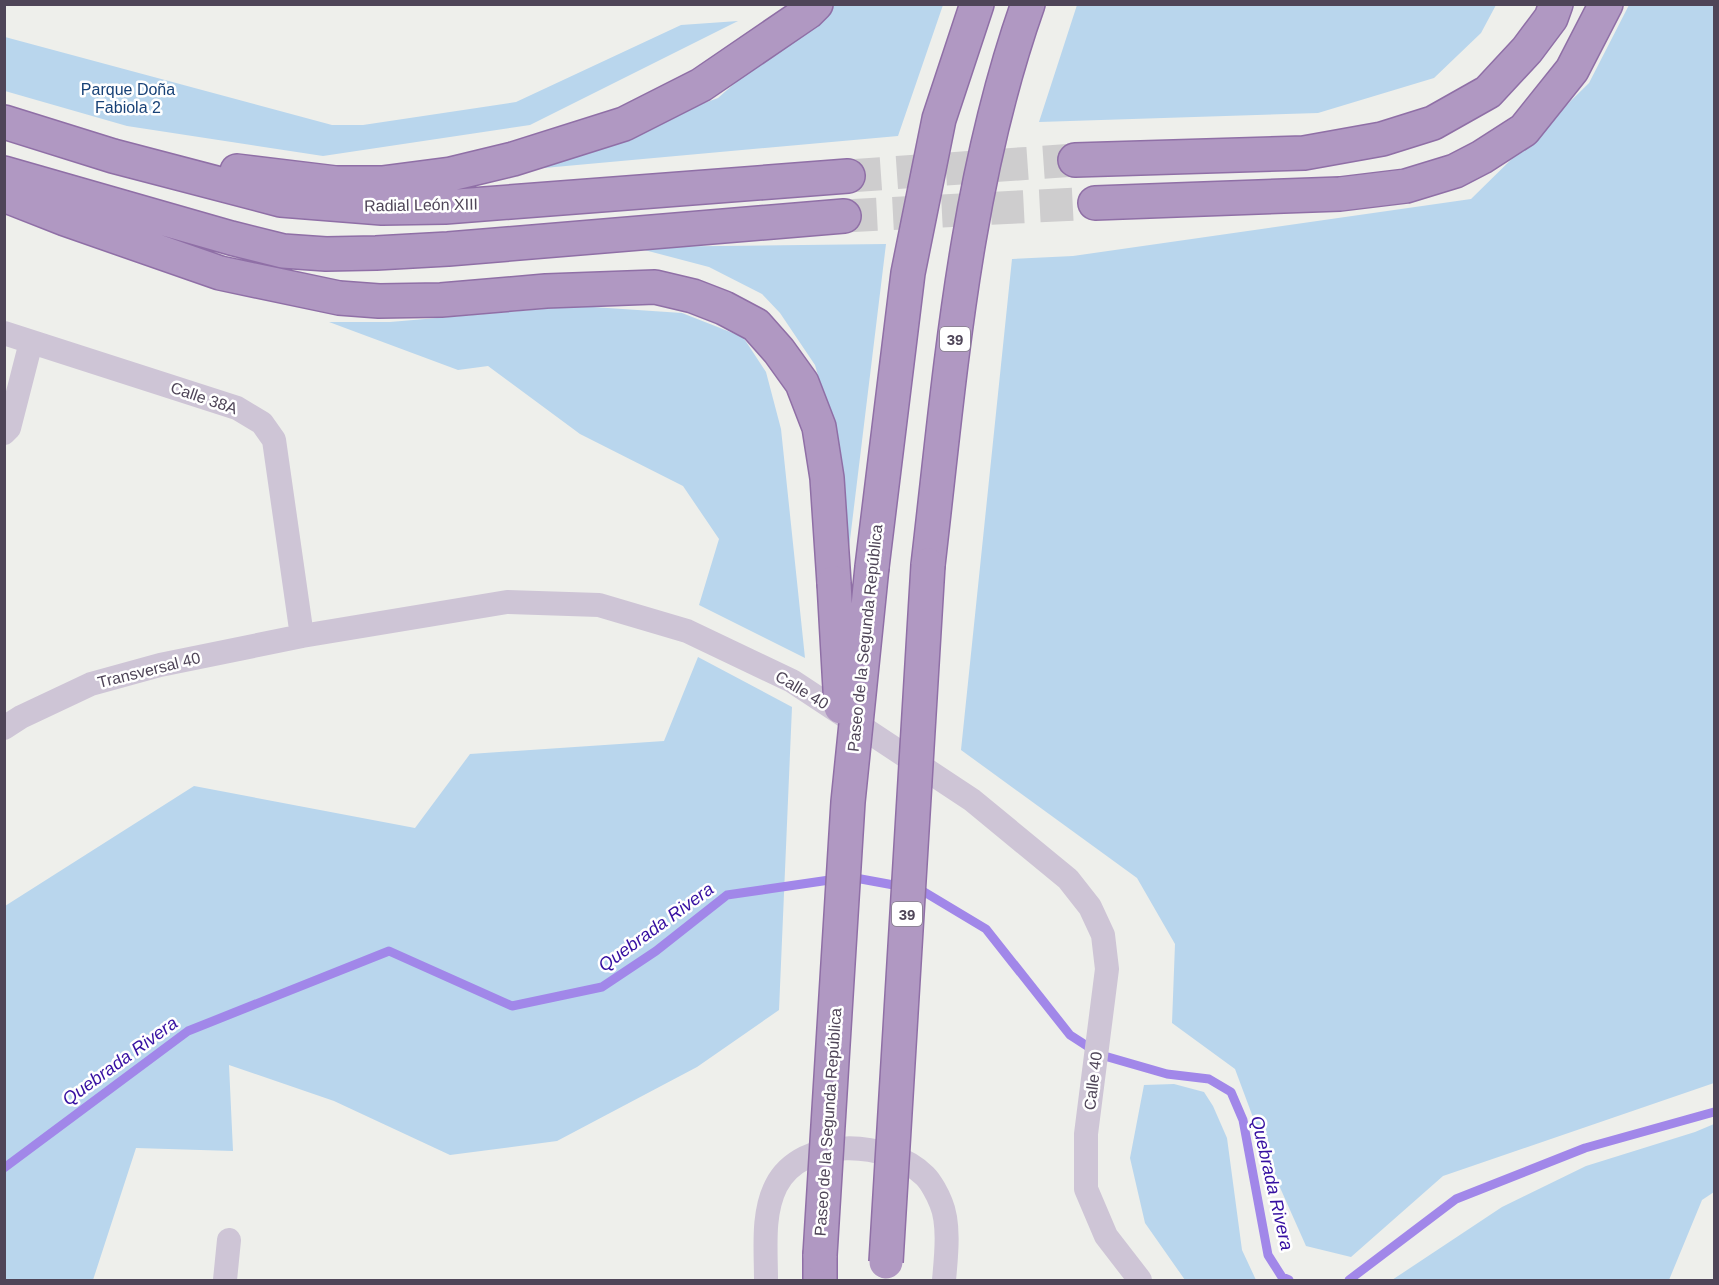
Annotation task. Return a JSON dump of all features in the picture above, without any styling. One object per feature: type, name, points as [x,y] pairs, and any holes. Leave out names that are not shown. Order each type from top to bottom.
[{"type":"highway","points":[[113,156],[336,183],[382,183],[451,174],[513,159],[624,124],[701,85],[808,12],[816,4]]},
{"type":"highway","name":"Paseo de la Segunda República","points":[[820,1268],[848,802],[872,567],[908,273],[939,118],[977,4]]},
{"type":"highway","points":[[1075,160],[1304,153],[1382,139],[1433,123],[1488,92],[1527,50],[1551,18],[1556,4]]},
{"type":"highway","points":[[1095,203],[1340,194],[1406,186],[1455,171],[1524,130],[1572,70],[1606,4]]},
{"type":"highway","name":"39","points":[[886,1272],[928,565],[962,272],[995,114],[1026,13]]},
{"type":"highway","name":"Radial León XIII","points":[[4,122],[113,156],[281,200],[382,208],[445,207],[848,176]]},
{"type":"highway","points":[[4,173],[231,238],[283,251],[326,254],[448,249],[844,216]]},
{"type":"highway","points":[[4,195],[65,219],[220,273],[339,298],[379,301],[441,300],[546,291],[656,287],[693,296],[724,308],[756,326],[779,351],[802,383],[819,427],[827,478],[848,802]]},
{"type":"street","name":"Calle 38A","points":[[4,333],[237,408],[262,423],[274,440],[302,636]]},
{"type":"street","points":[[4,433],[9,428],[32,342]]},
{"type":"street","name":"Calle 40","points":[[302,636],[507,602],[598,605],[687,631],[792,681],[972,800],[1068,879],[1090,907],[1103,935],[1107,969],[1086,1134],[1086,1189],[1106,1236],[1140,1281]]},
{"type":"street","name":"Transversal 40","points":[[4,728],[21,717],[91,684],[160,665],[302,636]]},
{"type":"street","points":[[766,1281],[767,1210],[782,1178],[791,1165],[813,1153],[862,1148],[902,1160],[926,1177],[942,1204],[947,1242],[944,1281]]},
{"type":"street","points":[[225,1281],[229,1240]]},
{"type":"green space","points":[[1077,4],[1496,5],[1481,33],[1434,78],[1318,113],[1039,122]]},
{"type":"green space","points":[[823,5],[943,5],[898,136],[522,170],[718,98]]},
{"type":"green space","points":[[1629,5],[1714,5],[1714,1083],[1443,1176],[1351,1257],[1306,1246],[1274,1174],[1235,1069],[1172,1023],[1175,944],[1137,878],[961,750],[1012,259],[1073,256],[1471,199],[1589,83]]},
{"type":"green space","name":"Parque Doña Fabiola 2","points":[[738,21],[530,125],[323,156],[127,126],[5,91],[5,37],[332,125],[363,125],[516,102],[681,25]]},
{"type":"green space","points":[[886,244],[848,556],[839,448],[815,365],[780,313],[762,294],[709,267],[633,247]]},
{"type":"green space","points":[[578,306],[682,313],[743,337],[766,372],[781,429],[805,658],[699,605],[719,539],[683,486],[580,434],[488,366],[458,370],[329,322],[390,322]]},
{"type":"green space","points":[[698,657],[792,707],[779,1010],[697,1067],[557,1141],[450,1155],[334,1101],[229,1065],[233,1151],[136,1148],[93,1280],[5,1280],[5,906],[194,786],[415,828],[470,754],[664,741]]},
{"type":"green space","points":[[1174,1084],[1204,1092],[1227,1138],[1242,1250],[1256,1280],[1185,1280],[1145,1223],[1130,1158],[1144,1085]]},
{"type":"green space","points":[[1714,1124],[1714,1192],[1702,1200],[1669,1280],[1392,1280],[1502,1207],[1586,1166]]},
{"type":"waterway","name":"Quebrada Rivera","points":[[4,1168],[188,1031],[389,951],[512,1006],[602,987],[656,951],[727,895],[850,877],[921,890],[986,929],[1070,1035],[1101,1055],[1167,1074],[1209,1079],[1231,1092],[1243,1120],[1268,1255],[1282,1277],[1289,1280]]},
{"type":"waterway","name":"Quebrada Rivera","points":[[1349,1280],[1456,1199],[1585,1148],[1714,1112]]},
{"type":"tunnel","points":[[848,176],[1075,160]]},
{"type":"tunnel","points":[[844,216],[1095,203]]}]
